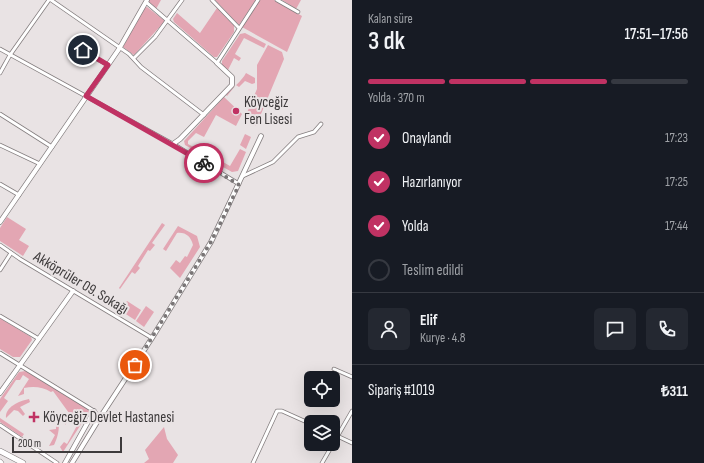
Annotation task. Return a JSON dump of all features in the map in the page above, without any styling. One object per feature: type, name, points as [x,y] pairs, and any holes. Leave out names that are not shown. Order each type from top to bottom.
[{"type":"highway","points":[[0,451],[23,463]]},
{"type":"street","points":[[0,73],[10,55],[50,0],[134,58],[141,67],[204,115]]},
{"type":"street","points":[[134,58],[168,21],[182,0]]},
{"type":"street","points":[[212,0],[239,28]]},
{"type":"street","points":[[216,62],[258,0]]},
{"type":"street","points":[[278,0],[298,12]]},
{"type":"street","points":[[1,220],[119,49],[146,1],[232,77],[233,83],[204,115],[173,144]]},
{"type":"street","points":[[72,41],[86,53],[108,65]]},
{"type":"street","points":[[0,49],[173,144],[239,185]]},
{"type":"street","points":[[0,114],[52,147]]},
{"type":"street","points":[[244,176],[273,162],[298,137],[314,132],[321,124]]},
{"type":"street","points":[[72,463],[211,242],[244,176],[261,136]]},
{"type":"street","points":[[0,145],[40,164]]},
{"type":"street","points":[[0,184],[19,195]]},
{"type":"street","name":"Akköprüler 09. Sokağı","points":[[0,245],[152,338]]},
{"type":"street","points":[[0,270],[11,253]]},
{"type":"street","points":[[0,392],[74,291]]},
{"type":"street","points":[[0,316],[39,339]]},
{"type":"street","points":[[0,353],[94,411],[99,419]]},
{"type":"street","points":[[334,369],[352,377]]},
{"type":"street","points":[[253,463],[277,412],[282,410],[304,421]]},
{"type":"street","points":[[64,463],[94,411]]},
{"type":"street","points":[[340,433],[352,411]]},
{"type":"street","points":[[0,426],[57,463]]},
{"type":"street","points":[[340,438],[352,443]]},
{"type":"street","points":[[322,463],[329,451]]},
{"type":"shaded area","points":[[148,0],[161,0],[156,9],[148,2]]},
{"type":"shaded area","points":[[215,0],[256,0],[239,25]]},
{"type":"shaded area","points":[[260,0],[274,0],[302,16],[287,52],[242,27]]},
{"type":"shaded area","points":[[282,0],[301,0],[296,9]]},
{"type":"shaded area","points":[[147,7],[165,21],[134,55],[123,47],[144,8]]},
{"type":"shaded area","points":[[217,8],[234,25],[234,32],[217,57],[214,57],[174,22],[173,19],[177,13],[200,33]]},
{"type":"shaded area","points":[[245,33],[266,44],[264,48],[244,38],[235,54],[241,58],[239,61],[234,58],[228,70],[222,65],[222,61],[240,34]]},
{"type":"shaded area","points":[[268,45],[282,52],[284,59],[256,126],[246,115],[257,89],[257,65]]},
{"type":"shaded area","points":[[246,73],[255,78],[255,83],[252,84],[245,81],[239,87],[236,85]]},
{"type":"shaded area","points":[[224,97],[242,114],[236,126],[216,115],[204,137],[196,133],[188,141],[188,144],[195,148],[194,150],[185,145],[184,141]]},
{"type":"shaded area","points":[[245,134],[251,137],[246,149],[240,145]]},
{"type":"shaded area","points":[[240,149],[246,152],[238,171],[232,172],[198,153],[200,151],[208,155],[209,154],[230,166]]},
{"type":"shaded area","points":[[7,217],[26,229],[19,240],[29,246],[23,256],[0,241],[0,228]]},
{"type":"shaded area","points":[[162,223],[165,225],[152,243],[155,245],[150,251],[148,250],[138,266],[140,268],[135,274],[132,272],[120,289],[119,288]]},
{"type":"shaded area","points":[[178,226],[197,236],[200,247],[180,278],[170,268],[176,260],[180,263],[185,256],[187,257],[193,245],[191,240],[185,234],[177,233],[166,251],[163,249]]},
{"type":"shaded area","points":[[127,301],[141,310],[135,320],[121,311]]},
{"type":"shaded area","points":[[146,306],[154,312],[144,327],[136,321]]},
{"type":"shaded area","points":[[0,318],[31,337],[32,340],[20,357],[13,357],[0,349]]},
{"type":"shaded area","points":[[26,371],[88,409],[89,412],[63,452],[60,447],[64,442],[67,444],[80,420],[76,415],[71,415],[65,425],[65,419],[69,416],[69,413],[53,391],[51,392],[38,387],[28,387],[24,388],[24,394],[18,396],[29,379],[23,375],[20,380],[16,380],[4,398],[8,401],[0,412],[0,399],[19,372]]},
{"type":"shaded area","points":[[29,399],[30,402],[20,407],[25,414],[23,416],[18,411],[14,410],[6,418],[6,414],[13,405]]},
{"type":"shaded area","points":[[53,414],[58,420],[59,429],[54,445],[49,446],[55,435],[49,430],[56,429],[56,419],[43,416]]},
{"type":"shaded area","points":[[0,418],[24,434],[22,437],[0,422]]},
{"type":"shaded area","points":[[164,427],[167,439],[178,455],[173,463],[144,463],[149,459],[145,450]]},
{"type":"way so far","points":[[135,365],[211,242],[239,185],[204,163]]},
{"type":"place","name":"Köyceğiz Fen Lisesi","points":[[236,111]]},
{"type":"place","name":"Köyceğiz Devlet Hastanesi","points":[[34,417]]},
{"type":"route","points":[[83,50],[89,55],[108,65],[86,96],[173,144],[204,163]]}]
